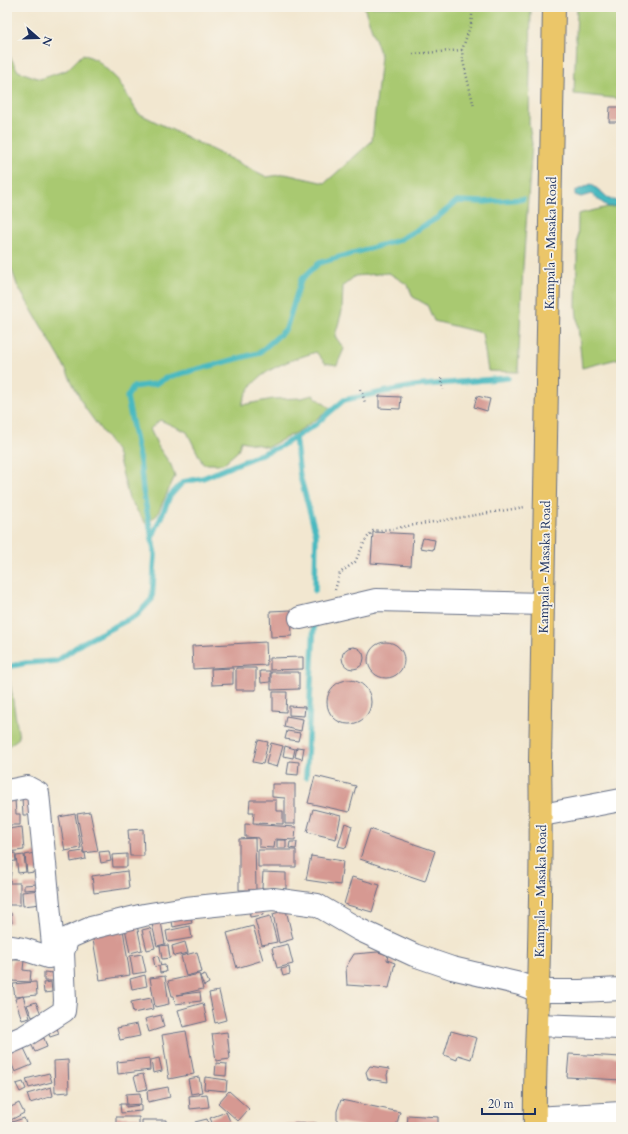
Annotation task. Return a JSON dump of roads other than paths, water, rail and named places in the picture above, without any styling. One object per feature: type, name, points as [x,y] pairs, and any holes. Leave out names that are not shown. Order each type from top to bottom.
[{"type":"main road","name":"Kampala - Masaka Road","points":[[535,1123],[534,1092],[542,815],[540,762],[554,7]]},
{"type":"street","points":[[300,618],[376,600],[543,604]]},
{"type":"street","points":[[7,791],[26,787],[38,793],[59,953],[64,1011],[25,1036],[7,1044]]},
{"type":"street","points":[[542,815],[621,800]]},
{"type":"street","points":[[7,946],[23,949],[48,957],[59,953],[68,938],[91,928],[144,915],[273,899],[317,905],[358,929],[414,955],[452,968],[520,984],[538,992],[621,989]]},
{"type":"street","points":[[537,1025],[621,1028]]},
{"type":"street","points":[[535,1123],[621,1113]]},
{"type":"water","points":[[591,184],[607,197],[621,203],[621,206],[608,207],[591,194],[581,197],[575,195],[575,191]]},
{"type":"waterway","points":[[7,667],[26,663],[57,661],[82,643],[137,615],[152,599],[155,555],[143,490],[140,462],[127,397],[133,387],[155,384],[168,377],[259,353],[286,329],[301,280],[319,263],[399,240],[437,218],[457,201],[483,202],[523,199]]},
{"type":"waterway","points":[[152,538],[170,496],[183,482],[203,478],[281,446],[315,425],[344,400],[413,386],[508,378]]},
{"type":"waterway","points":[[295,437],[300,476],[316,534],[315,591]]},
{"type":"waterway","points":[[306,777],[314,623]]}]
